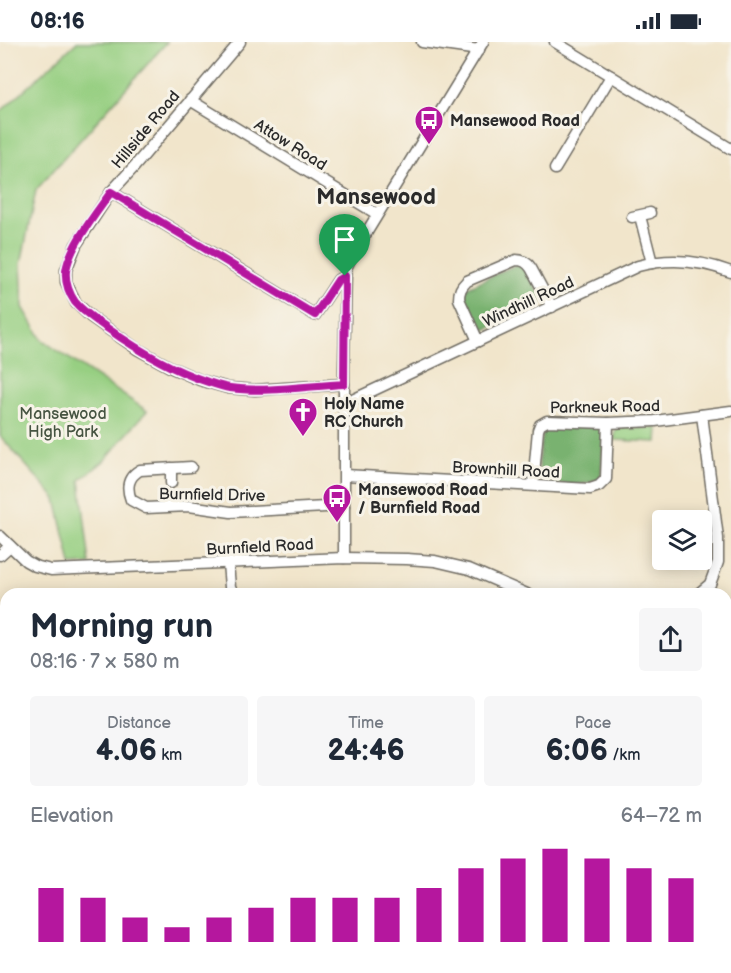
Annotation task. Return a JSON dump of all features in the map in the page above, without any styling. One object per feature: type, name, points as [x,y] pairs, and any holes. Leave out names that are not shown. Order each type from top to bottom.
[{"type":"street","name":"Hillside Road","points":[[240,42],[111,192],[76,245],[66,270],[66,282],[76,303],[91,317],[137,349],[200,380],[228,388],[255,390],[344,384]]},
{"type":"street","points":[[344,558],[346,268],[481,46],[422,42]]},
{"type":"street","points":[[555,42],[731,149]]},
{"type":"street","points":[[555,169],[611,76]]},
{"type":"street","name":"Attow Road","points":[[190,100],[377,214]]},
{"type":"street","points":[[111,192],[315,315],[338,280],[345,276]]},
{"type":"street","points":[[641,215],[652,263]]},
{"type":"street","points":[[478,341],[459,299],[462,286],[467,281],[516,260],[521,260],[527,262],[531,268],[552,307]]},
{"type":"street","name":"Windhill Road","points":[[344,404],[639,266],[680,261],[700,262],[731,272]]},
{"type":"street","name":"Parkneuk Road","points":[[533,485],[538,430],[543,423],[550,420],[608,423],[656,421],[731,411]]},
{"type":"street","points":[[702,415],[718,538],[717,562],[710,584],[705,588]]},
{"type":"street","name":"Brownhill Road","points":[[345,475],[590,489],[599,486],[606,479],[608,423]]},
{"type":"street","name":"Burnfield Drive","points":[[191,467],[145,469],[135,473],[129,480],[128,490],[131,500],[146,508],[189,506],[231,512],[344,507]]},
{"type":"street","points":[[171,468],[171,483]]},
{"type":"street","name":"Burnfield Road","points":[[0,536],[26,561],[51,570],[344,558],[407,559],[435,561],[469,569],[513,588]]},
{"type":"street","points":[[0,555],[10,546]]},
{"type":"street","points":[[228,562],[231,588]]},
{"type":"green space","name":"Mansewood High Park","points":[[77,42],[167,42],[36,190],[21,264],[23,307],[42,340],[147,411],[103,462],[80,480],[90,564],[71,565],[56,499],[0,436],[0,112]]},
{"type":"green space","points":[[515,265],[525,268],[541,297],[541,303],[485,330],[479,328],[468,311],[465,292],[468,287]]},
{"type":"green space","points":[[549,425],[600,427],[604,431],[601,478],[580,484],[543,481],[539,469],[539,456],[543,430]]},
{"type":"green space","points":[[658,428],[657,442],[614,440],[616,430]]},
{"type":"place","name":"Mansewood Road","points":[[429,146]]},
{"type":"place","name":"Holy Name RC Church","points":[[303,438]]},
{"type":"place","name":"Mansewood Road / Burnfield Road","points":[[337,524]]},
{"type":"district","name":"Mansewood","points":[[376,196]]},
{"type":"route","points":[[111,192],[315,315],[338,280],[345,276],[344,384],[255,390],[228,388],[200,380],[137,349],[91,317],[76,303],[66,282],[66,270],[76,245],[111,192]]}]
